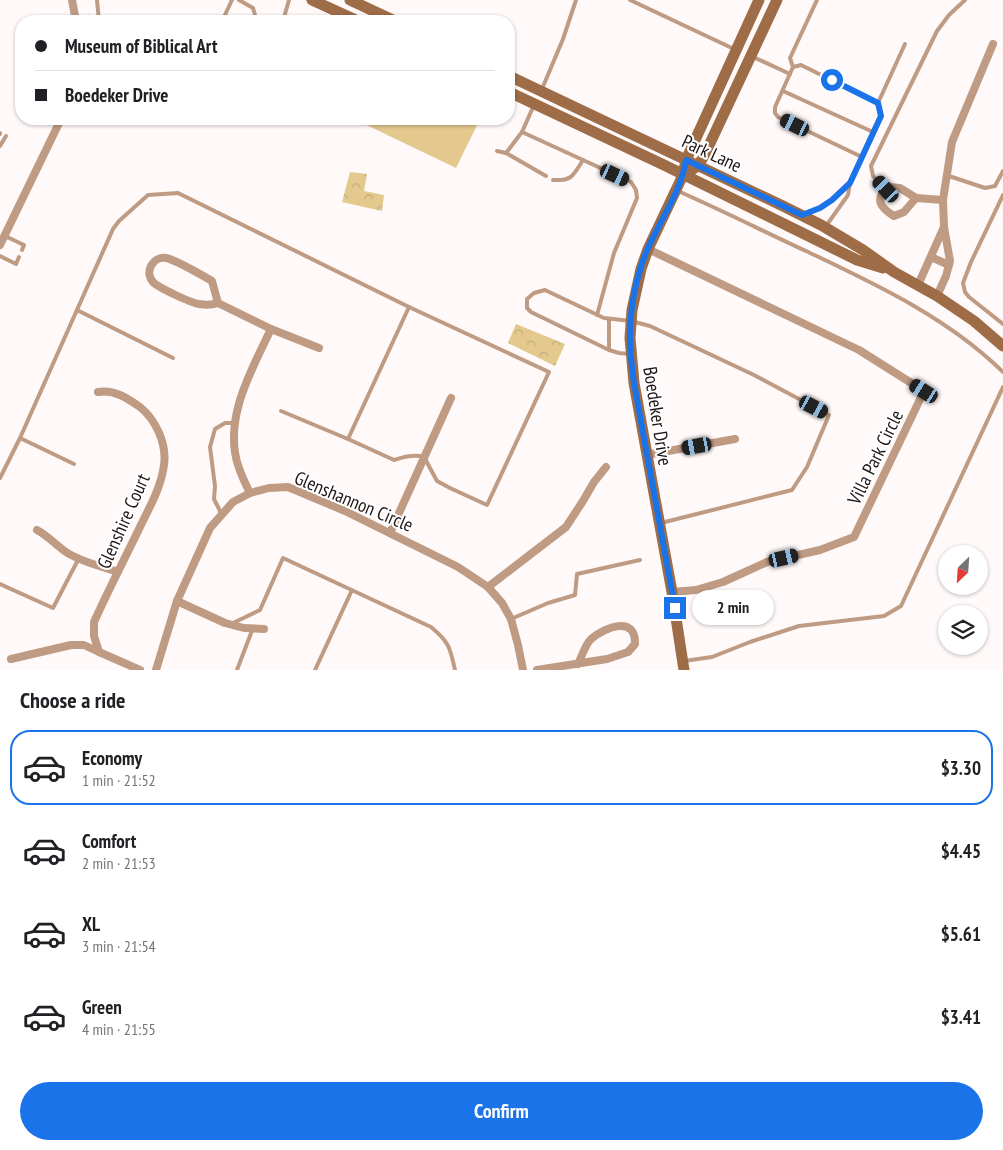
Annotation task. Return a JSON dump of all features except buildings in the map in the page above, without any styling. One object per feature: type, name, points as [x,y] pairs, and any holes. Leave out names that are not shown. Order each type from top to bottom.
[{"type":"street","points":[[72,0],[75,15]]},
{"type":"street","points":[[312,0],[345,15]]},
{"type":"street","points":[[350,0],[382,15]]},
{"type":"street","name":"Boedeker Drive","points":[[684,665],[634,383],[631,355],[631,321],[636,288],[648,249],[683,175],[686,160],[759,0]]},
{"type":"street","points":[[683,175],[698,166],[777,0]]},
{"type":"street","points":[[937,296],[950,261],[944,227],[943,200],[952,142],[993,44]]},
{"type":"street","points":[[736,50],[751,56]]},
{"type":"street","name":"Park Lane","points":[[515,79],[802,215],[863,250],[894,272],[937,296],[974,321],[1003,346]]},
{"type":"street","points":[[534,104],[540,91]]},
{"type":"street","name":"Park Lane","points":[[515,95],[857,260],[894,272]]},
{"type":"street","points":[[0,245],[58,125]]},
{"type":"street","points":[[916,198],[904,212],[894,216],[880,205],[880,197],[889,187],[900,188],[916,198],[943,200]]},
{"type":"street","points":[[795,229],[803,226],[814,231],[825,228]]},
{"type":"street","points":[[918,286],[944,227]]},
{"type":"street","name":"Villa Park Circle","points":[[648,249],[859,350],[924,391],[854,537],[820,550],[767,562],[714,585],[696,590],[672,592]]},
{"type":"street","points":[[931,257],[949,265]]},
{"type":"street","points":[[218,303],[212,281],[169,259],[160,258],[152,264],[149,273],[150,278],[156,285],[196,304],[218,303],[271,329],[320,348]]},
{"type":"street","points":[[250,493],[238,467],[234,423],[243,390],[271,329]]},
{"type":"street","name":"Glenshire Court","points":[[98,392],[105,391],[128,398],[143,410],[156,426],[164,447],[164,464],[158,489],[94,622],[94,636],[99,652]]},
{"type":"street","points":[[390,533],[451,398]]},
{"type":"street","points":[[646,455],[735,439]]},
{"type":"street","points":[[488,587],[566,527],[594,482],[606,467]]},
{"type":"street","name":"Glenshannon Circle","points":[[156,670],[177,602],[210,528],[233,502],[250,493],[269,488],[288,487],[346,511],[458,566],[488,587],[502,603],[511,620],[523,670]]},
{"type":"street","points":[[37,530],[78,558],[118,572]]},
{"type":"street","points":[[177,602],[230,624],[264,629]]},
{"type":"street","points":[[537,670],[578,664],[607,659],[628,652],[635,644],[635,633],[626,626],[615,626],[598,634],[588,643],[578,664]]},
{"type":"street","points":[[11,659],[84,645],[140,670]]},
{"type":"lane","points":[[97,0],[98,15]]},
{"type":"lane","points":[[225,15],[232,0]]},
{"type":"lane","points":[[238,0],[253,8],[255,15]]},
{"type":"lane","points":[[285,15],[289,0]]},
{"type":"lane","points":[[540,91],[576,0]]},
{"type":"lane","points":[[630,0],[736,50]]},
{"type":"lane","points":[[794,67],[790,58],[817,0]]},
{"type":"lane","points":[[886,189],[873,176],[871,166],[937,31],[949,14],[965,0]]},
{"type":"lane","points":[[825,228],[848,195],[850,183],[881,116],[878,103],[905,44]]},
{"type":"lane","points":[[751,56],[790,74]]},
{"type":"lane","points":[[862,157],[778,116],[775,113],[775,107],[794,67],[801,65],[878,103]]},
{"type":"lane","points":[[783,91],[873,132]]},
{"type":"lane","points":[[506,153],[522,132],[534,104]]},
{"type":"lane","points":[[522,132],[631,182],[636,190],[635,203],[614,253],[597,315]]},
{"type":"lane","points":[[0,146],[6,136]]},
{"type":"lane","points":[[497,151],[506,153],[546,176]]},
{"type":"lane","points":[[553,180],[565,180],[573,176],[583,160]]},
{"type":"lane","points":[[946,175],[985,188],[996,186],[1003,171]]},
{"type":"lane","points":[[802,215],[820,208],[832,200],[850,183]]},
{"type":"lane","points":[[676,190],[882,288],[939,321],[1003,372]]},
{"type":"lane","points":[[0,478],[20,438],[113,229],[119,220],[148,195],[178,193],[409,307],[549,372],[487,504],[437,481],[424,457],[419,455],[401,457],[394,460],[281,411]]},
{"type":"lane","points":[[1003,195],[963,283],[965,292],[969,297],[1003,324]]},
{"type":"lane","points":[[5,236],[24,245],[22,250]]},
{"type":"lane","points":[[0,256],[16,264],[19,257]]},
{"type":"lane","points":[[631,355],[619,354],[609,350],[531,312],[527,308],[526,302],[534,293],[545,290],[597,315],[650,326],[745,371],[828,415],[808,467],[792,490],[660,524]]},
{"type":"lane","points":[[348,439],[409,307]]},
{"type":"lane","points":[[78,310],[174,358]]},
{"type":"lane","points":[[609,319],[609,350]]},
{"type":"lane","points":[[684,665],[799,626],[884,616],[901,606],[1003,387]]},
{"type":"lane","points":[[222,515],[214,499],[215,486],[210,447],[215,429],[225,423],[234,423]]},
{"type":"lane","points":[[20,438],[74,464]]},
{"type":"lane","points":[[0,584],[53,608],[78,558]]},
{"type":"lane","points":[[230,624],[260,610],[283,558],[431,627],[446,640],[455,670]]},
{"type":"lane","points":[[511,620],[548,603],[575,594],[577,574],[640,560]]},
{"type":"lane","points":[[315,670],[352,590]]},
{"type":"lane","points":[[238,670],[253,628]]},
{"type":"green space","points":[[366,125],[477,125],[456,168]]},
{"type":"green space","points":[[350,172],[367,174],[364,191],[384,195],[382,211],[342,202]]},
{"type":"green space","points":[[516,324],[565,344],[555,366],[508,343]]},
{"type":"route","points":[[675,608],[646,455],[631,355],[632,310],[641,269],[648,249],[683,175],[686,160],[802,215],[820,208],[832,200],[850,183],[881,116],[878,103],[832,80]]}]
